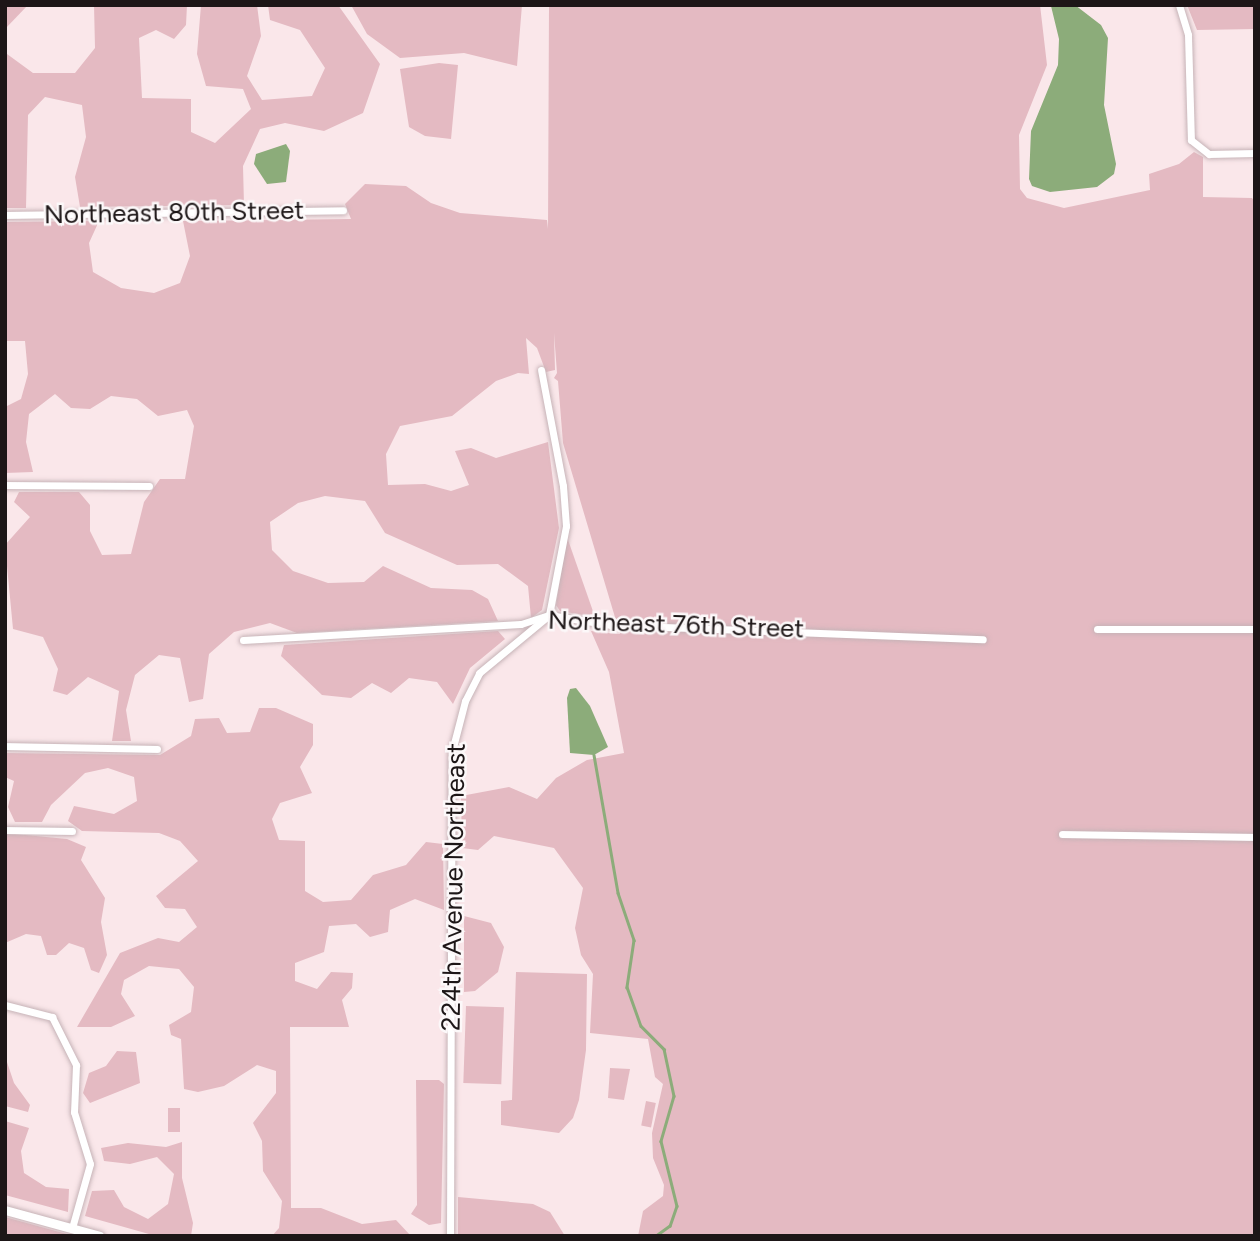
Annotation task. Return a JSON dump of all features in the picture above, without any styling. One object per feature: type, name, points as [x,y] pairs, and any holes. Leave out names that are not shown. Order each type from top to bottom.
[{"type":"street","points":[[1179,5],[1188,35],[1190,135],[1195,147],[1209,154],[1255,153]]},
{"type":"street","name":"Northeast 80th Street","points":[[5,215],[343,211]]},
{"type":"street","points":[[541,370],[563,486],[565,526],[549,615]]},
{"type":"street","points":[[5,485],[149,486]]},
{"type":"street","name":"Northeast 76th Street","points":[[243,640],[520,624],[549,615],[611,625],[983,639]]},
{"type":"street","name":"224th Avenue Northeast","points":[[450,1236],[454,735],[479,673],[549,615]]},
{"type":"street","points":[[1097,629],[1255,629]]},
{"type":"street","points":[[5,746],[157,749]]},
{"type":"street","points":[[5,830],[72,831]]},
{"type":"street","points":[[1062,834],[1255,837]]},
{"type":"street","points":[[5,1005],[42,1012],[61,1030],[76,1065],[74,1112],[89,1155],[72,1228]]},
{"type":"street","points":[[5,1210],[100,1236]]},
{"type":"shaded area","points":[[5,5],[28,5],[5,29]]},
{"type":"shaded area","points":[[94,5],[187,5],[186,25],[174,39],[156,30],[139,38],[142,98],[191,99],[191,132],[215,143],[251,109],[243,89],[206,86],[197,54],[201,5],[257,5],[261,36],[247,76],[262,100],[312,96],[325,68],[300,30],[270,20],[268,5],[338,5],[380,64],[363,113],[324,131],[285,123],[260,129],[243,166],[244,205],[80,207],[75,177],[86,137],[82,105],[45,97],[28,115],[26,208],[5,208],[5,43],[7,54],[33,73],[75,73],[95,48]]},
{"type":"shaded area","points":[[351,5],[522,5],[517,66],[464,53],[400,58],[367,34]]},
{"type":"shaded area","points":[[549,5],[1040,5],[1047,65],[1019,135],[1020,189],[1027,198],[1064,208],[1150,190],[1149,174],[1179,164],[1194,152],[1203,157],[1203,197],[1252,198],[1255,202],[1255,1236],[638,1236],[643,1211],[663,1196],[664,1185],[653,1158],[652,1133],[663,1084],[655,1077],[648,1039],[590,1033],[593,974],[581,955],[575,928],[583,888],[554,848],[494,836],[478,850],[462,848],[461,796],[509,787],[537,799],[556,778],[587,760],[624,753],[609,672],[591,631],[620,634],[563,443],[558,381],[554,378],[557,373],[554,333],[555,370],[546,372],[537,348],[526,338],[529,374],[518,373],[496,381],[452,416],[400,426],[386,454],[388,485],[425,484],[451,491],[469,485],[455,451],[471,448],[496,458],[548,442],[559,528],[542,610],[531,618],[528,586],[498,564],[457,565],[385,533],[365,501],[325,496],[298,503],[270,522],[272,550],[293,571],[328,583],[364,582],[383,566],[431,588],[472,590],[488,599],[498,621],[297,633],[270,623],[234,632],[209,654],[203,699],[189,702],[180,658],[159,655],[135,675],[126,710],[131,741],[112,741],[119,691],[88,677],[67,695],[53,691],[58,669],[43,637],[13,629],[5,545],[30,517],[14,502],[19,492],[79,492],[90,505],[90,531],[102,555],[131,554],[144,502],[160,479],[185,479],[194,426],[187,410],[158,416],[137,399],[111,396],[90,409],[71,408],[55,394],[29,414],[26,442],[33,472],[5,473],[5,407],[21,399],[28,374],[25,341],[5,341],[5,222],[99,221],[89,243],[93,272],[121,288],[154,293],[180,283],[190,256],[183,221],[351,219],[345,204],[365,184],[406,186],[431,203],[460,213],[547,220],[548,229]]},
{"type":"shaded area","points":[[1075,5],[1101,25],[1108,38],[1104,105],[1116,164],[1114,174],[1097,187],[1050,192],[1032,186],[1029,179],[1031,131],[1058,65],[1059,39],[1051,6]]},
{"type":"shaded area","points":[[1187,5],[1255,5],[1255,29],[1197,30]]},
{"type":"shaded area","points":[[439,63],[458,65],[451,139],[425,136],[409,127],[400,69]]},
{"type":"shaded area","points":[[286,144],[290,151],[286,182],[267,184],[254,164],[256,154]]},
{"type":"shaded area","points":[[567,537],[595,617],[560,611],[556,605]]},
{"type":"shaded area","points":[[498,631],[505,639],[470,668],[453,704],[437,682],[409,678],[391,693],[372,683],[351,698],[322,695],[281,656],[284,645]]},
{"type":"shaded area","points":[[576,688],[590,706],[608,747],[594,755],[570,753],[567,698],[570,689]]},
{"type":"shaded area","points":[[259,708],[276,708],[313,724],[313,745],[300,767],[312,793],[280,803],[272,819],[279,840],[305,841],[305,891],[323,902],[351,900],[373,875],[406,865],[426,842],[443,844],[444,910],[415,899],[390,910],[388,932],[370,937],[356,924],[329,926],[324,952],[295,963],[295,981],[317,989],[331,972],[353,973],[352,988],[342,1000],[349,1027],[290,1027],[291,1208],[321,1208],[362,1224],[396,1220],[411,1236],[272,1236],[279,1228],[282,1201],[263,1171],[262,1141],[253,1123],[276,1093],[276,1071],[257,1065],[224,1086],[198,1092],[184,1089],[181,1039],[171,1035],[169,1025],[191,1012],[194,987],[179,969],[149,966],[124,980],[121,994],[135,1016],[111,1027],[77,1027],[120,953],[158,938],[179,942],[197,927],[185,909],[165,908],[156,896],[198,861],[180,841],[159,833],[82,831],[68,821],[74,806],[114,814],[137,801],[134,777],[108,768],[85,773],[51,805],[42,822],[15,822],[8,807],[14,781],[5,777],[5,753],[160,755],[191,736],[195,719],[219,718],[227,733],[250,732]]},
{"type":"shaded area","points":[[5,833],[67,839],[86,847],[81,860],[105,898],[101,922],[107,955],[99,973],[91,970],[84,948],[69,943],[56,955],[47,955],[41,936],[26,934],[5,943]]},
{"type":"shaded area","points":[[464,916],[491,923],[504,947],[498,972],[475,991],[464,992]]},
{"type":"shaded area","points":[[516,972],[587,974],[586,1050],[579,1100],[573,1118],[559,1133],[501,1125],[501,1101],[512,1100]]},
{"type":"shaded area","points":[[466,1006],[504,1007],[501,1084],[463,1083]]},
{"type":"shaded area","points":[[117,1051],[136,1052],[140,1083],[90,1103],[83,1093],[89,1073],[106,1066]]},
{"type":"shaded area","points":[[5,1056],[14,1083],[30,1105],[28,1112],[5,1106]]},
{"type":"shaded area","points":[[610,1068],[630,1069],[624,1100],[608,1098]]},
{"type":"shaded area","points":[[416,1080],[439,1080],[444,1084],[441,1223],[429,1225],[411,1214],[417,1205]]},
{"type":"shaded area","points":[[646,1101],[656,1103],[651,1127],[641,1126]]},
{"type":"shaded area","points":[[168,1108],[180,1108],[180,1132],[168,1132]]},
{"type":"shaded area","points":[[5,1121],[29,1128],[21,1151],[24,1173],[46,1187],[69,1189],[68,1212],[5,1195]]},
{"type":"shaded area","points":[[182,1142],[182,1178],[193,1223],[191,1236],[156,1236],[85,1216],[92,1191],[114,1190],[124,1207],[148,1219],[168,1204],[174,1174],[157,1157],[130,1164],[104,1161],[101,1148],[128,1143],[166,1147]]},
{"type":"shaded area","points":[[458,1197],[533,1204],[550,1212],[565,1236],[458,1236]]},
{"type":"shaded area","points":[[5,1217],[74,1236],[5,1236]]},
{"type":"waterway","points":[[594,755],[618,893],[634,940],[627,987],[641,1026],[664,1049],[674,1096],[661,1141],[677,1206],[670,1226],[656,1236]]}]
